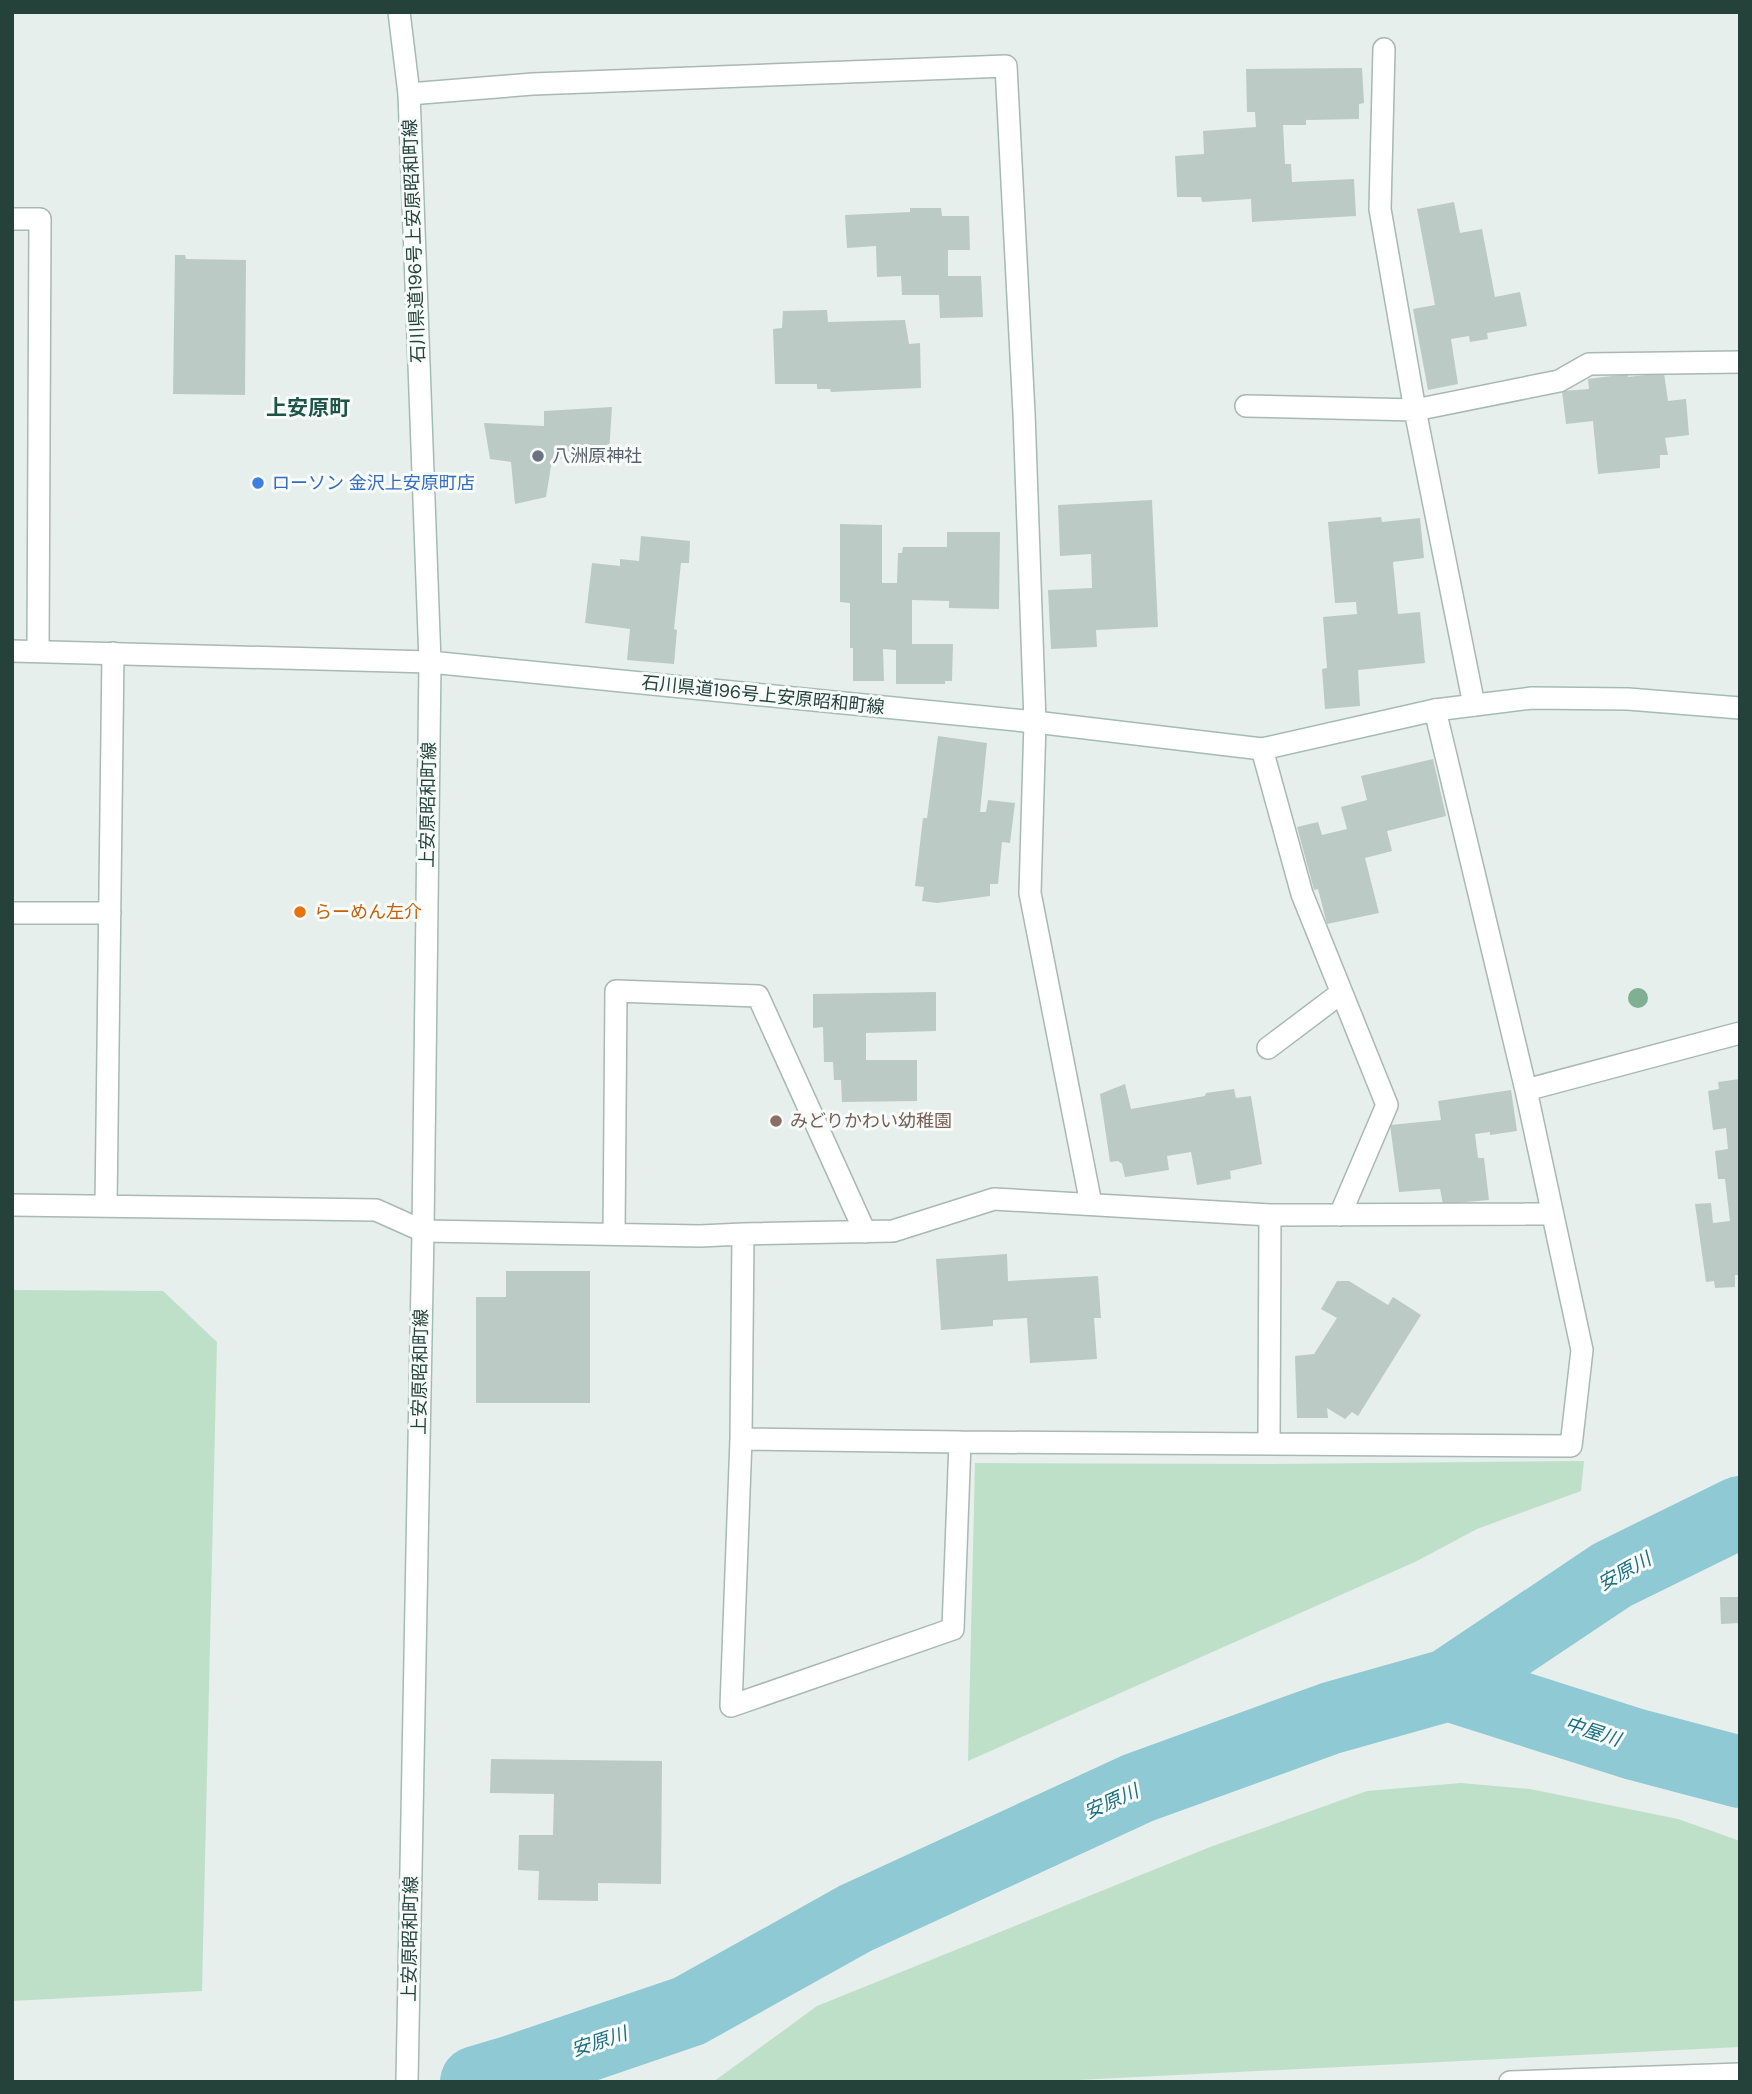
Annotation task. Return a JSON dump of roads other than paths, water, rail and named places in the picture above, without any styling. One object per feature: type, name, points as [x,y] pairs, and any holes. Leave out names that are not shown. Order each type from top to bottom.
[{"type":"street","name":"石川県道196号上安原昭和町線","points":[[399,12],[409,94],[430,662],[1035,722],[1262,749],[1435,710],[1532,698],[1628,699],[1740,708]]},
{"type":"street","points":[[1384,49],[1380,209],[1415,410],[1474,705]]},
{"type":"street","points":[[409,94],[533,84],[1006,65],[1024,413],[1035,722],[1030,893],[1091,1205]]},
{"type":"street","points":[[12,219],[40,219],[38,651]]},
{"type":"street","points":[[1245,406],[1415,410],[1559,381],[1589,364],[1740,362]]},
{"type":"street","points":[[12,651],[430,662]]},
{"type":"street","points":[[106,1206],[113,653]]},
{"type":"street","name":"上安原昭和町線","points":[[407,2082],[423,1231],[430,662]]},
{"type":"street","points":[[741,1439],[1572,1446],[1582,1350],[1526,1090],[1435,710]]},
{"type":"street","points":[[1262,749],[1302,894],[1387,1105],[1340,1215]]},
{"type":"street","points":[[12,913],[110,913]]},
{"type":"street","points":[[614,1234],[615,991],[758,996],[865,1232]]},
{"type":"street","points":[[1268,1048],[1341,993]]},
{"type":"street","points":[[1526,1090],[1740,1033]]},
{"type":"street","points":[[12,1205],[376,1210],[423,1231],[614,1234],[893,1231],[994,1199],[1270,1215],[1552,1214]]},
{"type":"street","points":[[1269,1443],[1270,1215]]},
{"type":"street","points":[[743,1234],[741,1439],[731,1706],[953,1629],[960,1442]]},
{"type":"street","points":[[1510,2082],[1642,2080],[1740,2074]]},
{"type":"waterway","name":"安原川","points":[[476,2082],[689,2011],[856,1918],[1138,1788],[1331,1718],[1448,1685],[1612,1575],[1740,1512]]},
{"type":"waterway","name":"中屋川","points":[[1448,1685],[1634,1744],[1740,1772]]},
{"type":"place","name":"八洲原神社","points":[[538,456]]},
{"type":"place","name":"ローソン 金沢上安原町店","points":[[258,483]]},
{"type":"place","name":"らーめん左介","points":[[300,912]]},
{"type":"place","name":"みどりかわい幼稚園","points":[[776,1121]]},
{"type":"district","name":"上安原町","points":[[308,408]]}]
